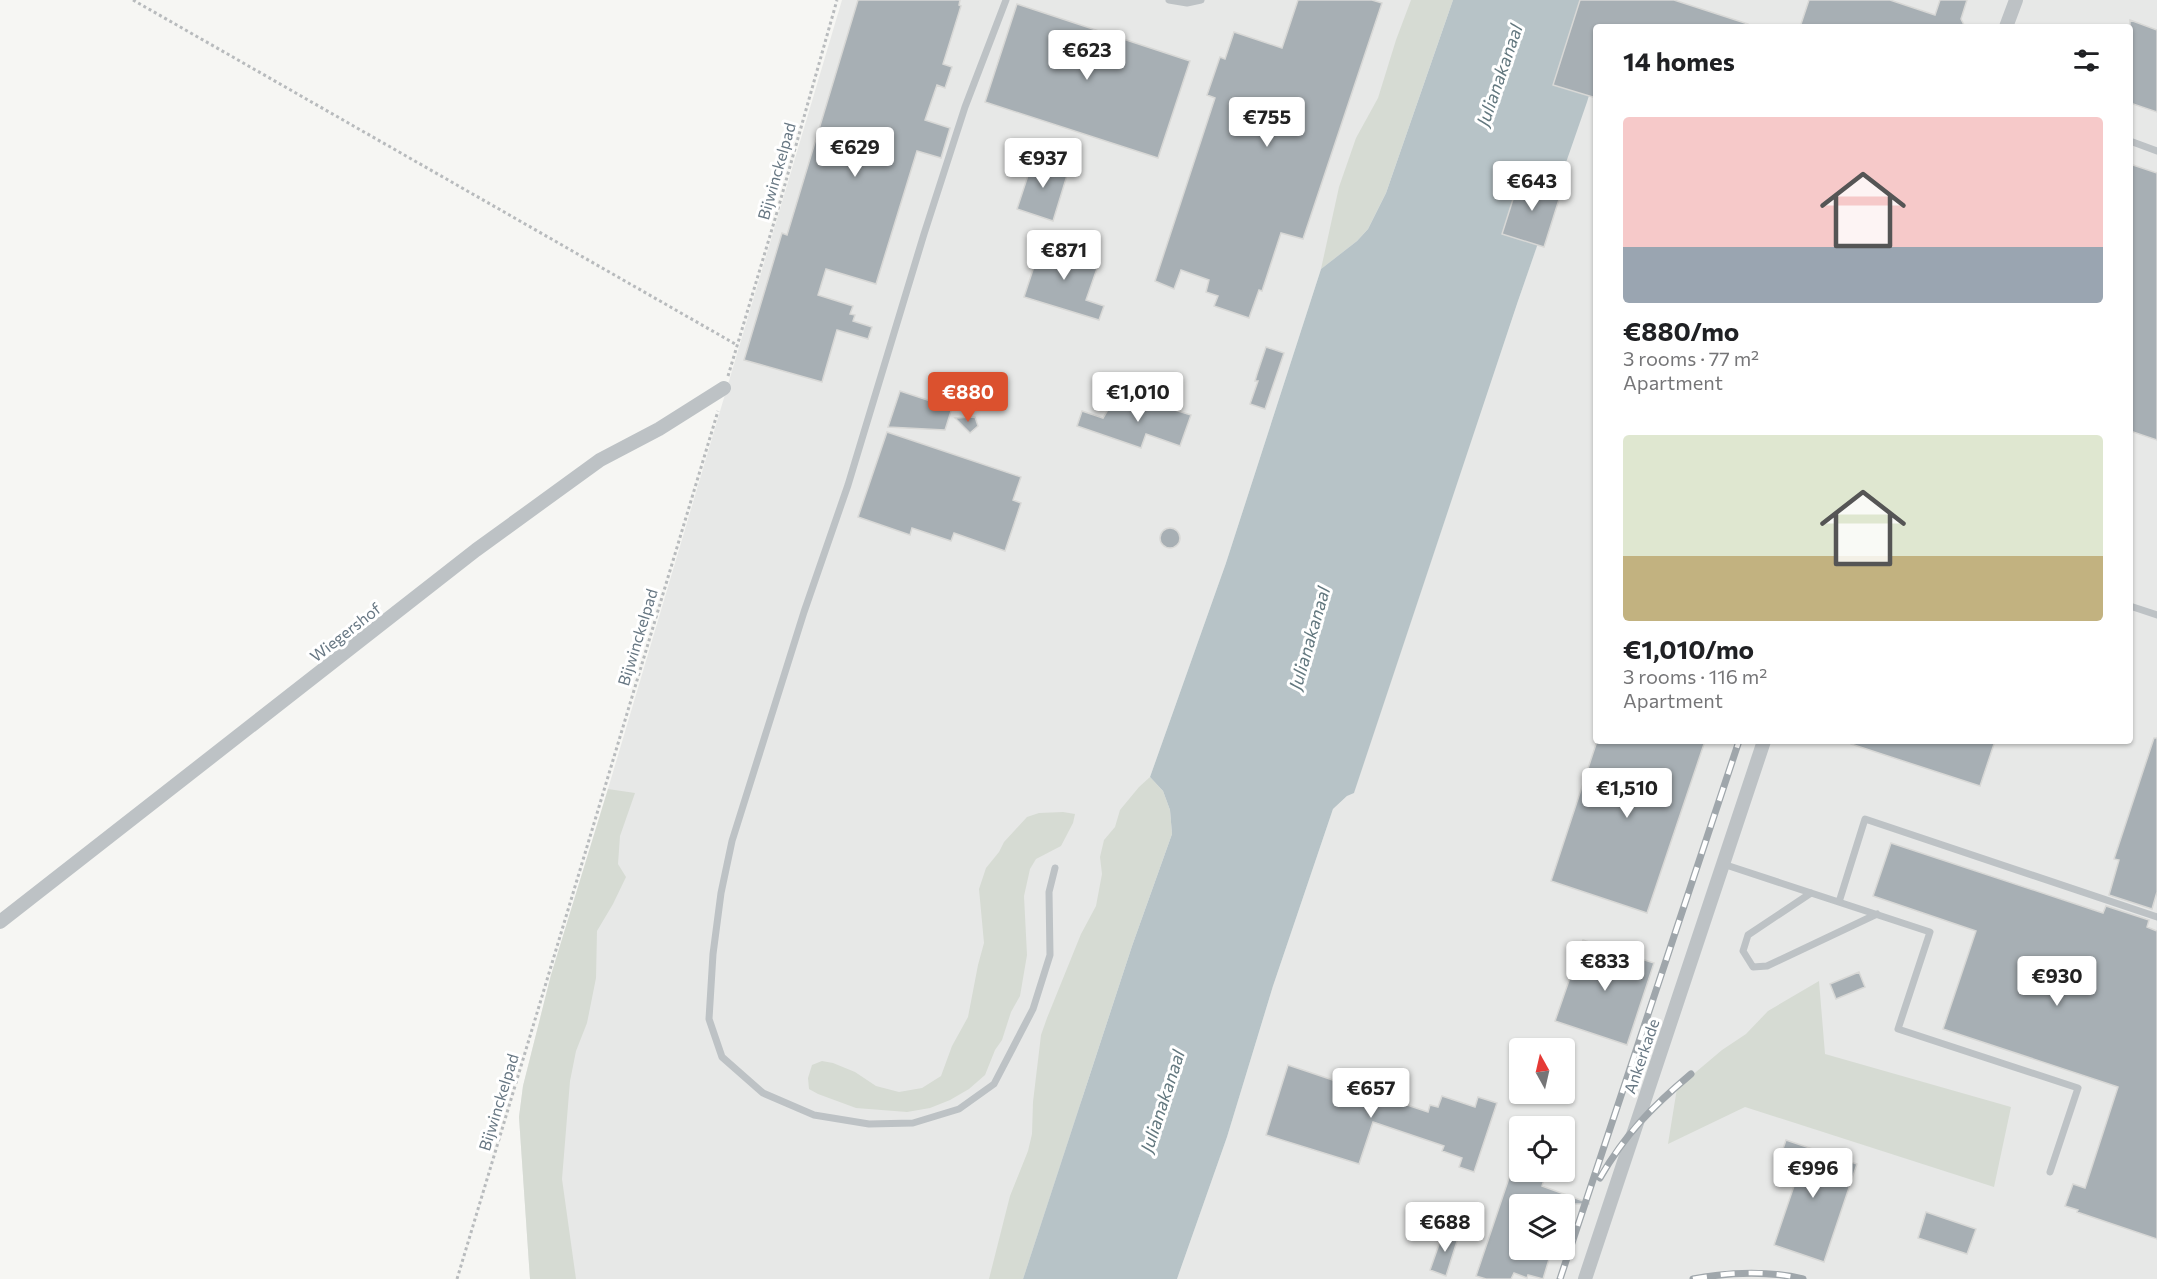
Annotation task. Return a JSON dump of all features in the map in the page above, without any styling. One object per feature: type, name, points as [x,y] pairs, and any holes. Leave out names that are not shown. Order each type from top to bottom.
[{"type":"street","points":[[2007,24],[2016,0]]},
{"type":"street","name":"Wiegershof","points":[[0,922],[476,550],[600,460],[659,429],[724,388]]},
{"type":"street","name":"Ankerkade","points":[[1585,1279],[1763,744]]},
{"type":"lane","points":[[1006,0],[955,138],[848,485],[804,612],[732,841],[721,893],[713,954],[709,1019],[722,1057],[763,1093],[814,1115],[869,1124],[913,1123],[959,1109],[994,1084],[1033,1009],[1050,955],[1049,892],[1055,868]]},
{"type":"lane","points":[[1169,0],[1187,3],[1201,0]]},
{"type":"lane","points":[[2133,142],[2157,151]]},
{"type":"lane","points":[[2133,607],[2157,615]]},
{"type":"lane","points":[[1839,902],[1865,819],[2157,917]]},
{"type":"lane","points":[[1723,864],[1930,932],[1898,1029],[2078,1088],[2050,1172]]},
{"type":"lane","points":[[1811,893],[1748,935],[1743,951],[1753,967],[1767,966],[1877,914]]},
{"type":"path","points":[[133,0],[737,345]]},
{"type":"path","name":"Bijwinckelpad","points":[[457,1279],[778,209],[837,0]]},
{"type":"shaded area","points":[[842,0],[1453,0],[1357,241],[1321,269],[1226,563],[1150,777],[1080,1107],[1023,1279],[530,1279],[519,1117],[523,1086],[551,975]]},
{"type":"shaded area","points":[[1411,0],[1453,0],[1386,193],[1368,229],[1357,241],[1321,269],[1339,187],[1356,138],[1378,98]]},
{"type":"shaded area","points":[[1620,0],[2157,0],[2157,1279],[1177,1279],[1227,1137],[1273,986],[1333,809],[1354,792],[1593,82],[1593,744],[2133,744],[2133,24],[1612,24]]},
{"type":"shaded area","points":[[1150,777],[1163,791],[1170,810],[1172,834],[1132,946],[1023,1279],[989,1279],[1010,1196],[1028,1151],[1032,1134],[1033,1102],[1041,1035],[1081,934],[1096,906],[1102,874],[1100,857],[1104,840],[1115,827],[1120,810]]},
{"type":"shaded area","points":[[608,789],[635,793],[620,836],[618,864],[626,877],[597,931],[596,978],[587,1023],[576,1051],[570,1081],[562,1179],[576,1279],[530,1279],[519,1117],[523,1086],[551,975]]},
{"type":"shaded area","points":[[1039,813],[1075,814],[1061,846],[1036,859],[1030,869],[1024,896],[1027,955],[1020,996],[985,1075],[969,1089],[950,1100],[930,1108],[907,1112],[856,1108],[809,1089],[808,1078],[812,1065],[822,1061],[855,1072],[876,1086],[899,1092],[922,1088],[941,1076],[952,1046],[968,1017],[984,943],[979,889],[986,868],[1004,842],[1027,817]]},
{"type":"shaded area","points":[[1819,981],[1825,1054],[2011,1107],[1994,1187],[1745,1107],[1668,1144],[1677,1088],[1722,1050],[1746,1034],[1768,1011]]},
{"type":"water","name":"Julianakanaal","points":[[1453,0],[1620,0],[1599,24],[1593,24],[1593,83],[1587,102],[1354,793],[1347,796],[1333,809],[1273,986],[1227,1137],[1177,1279],[1023,1279],[1132,946],[1172,834],[1170,810],[1163,791],[1150,777],[1226,563],[1321,269],[1357,241],[1368,229],[1386,193]]},
{"type":"building","points":[[858,0],[960,0],[959,5],[961,6],[943,64],[952,67],[945,88],[937,85],[925,120],[950,128],[941,158],[917,151],[876,284],[826,269],[818,295],[853,306],[850,314],[855,315],[853,321],[872,327],[868,339],[837,330],[822,382],[744,360],[782,233],[787,235]]},
{"type":"building","points":[[1298,0],[1372,0],[1382,3],[1303,239],[1281,233],[1262,291],[1259,290],[1249,318],[1214,306],[1218,296],[1206,292],[1209,280],[1181,270],[1174,289],[1155,281],[1215,98],[1207,95],[1220,57],[1225,59],[1234,32],[1282,48]]},
{"type":"building","points":[[1580,0],[1674,0],[1748,24],[1593,24],[1593,97],[1553,85]]},
{"type":"building","points":[[1809,0],[1890,0],[1935,15],[1940,0],[1967,0],[1961,19],[1964,24],[1801,24]]},
{"type":"building","points":[[1017,4],[1190,61],[1158,158],[985,102]]},
{"type":"building","points":[[2130,20],[2157,30],[2157,112],[2133,104],[2133,24],[2130,24]]},
{"type":"building","points":[[1034,157],[1069,169],[1053,221],[1017,209]]},
{"type":"building","points":[[2133,165],[2157,173],[2157,440],[2133,432]]},
{"type":"building","points":[[1520,177],[1562,190],[1544,247],[1502,234]]},
{"type":"building","points":[[1042,242],[1100,260],[1086,300],[1104,306],[1099,320],[1024,297]]},
{"type":"building","points":[[1266,347],[1284,353],[1265,409],[1250,404]]},
{"type":"building","points":[[900,391],[952,408],[945,430],[888,427]]},
{"type":"building","points":[[1133,397],[1191,415],[1180,446],[1146,434],[1141,448],[1077,426],[1082,411],[1103,418],[1113,401],[1131,402]]},
{"type":"building","points":[[975,417],[978,426],[970,433],[955,418]]},
{"type":"building","points":[[887,432],[1021,477],[1013,500],[1021,503],[1005,551],[954,533],[951,541],[912,528],[910,535],[858,517]]},
{"type":"building","points":[[1166,528],[1174,528],[1180,534],[1180,542],[1174,548],[1166,548],[1160,542],[1160,534]]},
{"type":"building","points":[[2154,738],[2157,738],[2157,892],[2152,909],[2109,895],[2119,860],[2114,859]]},
{"type":"building","points":[[1596,744],[1704,744],[1647,913],[1551,881]]},
{"type":"building","points":[[1851,744],[1994,744],[1980,786]]},
{"type":"building","points":[[1891,843],[2103,913],[2106,906],[2149,920],[2147,927],[2157,931],[2157,1239],[2065,1206],[2073,1184],[2085,1188],[2118,1087],[1943,1029],[1976,931],[1873,896]]},
{"type":"building","points":[[1583,940],[1654,963],[1627,1045],[1555,1021]]},
{"type":"building","points":[[1859,972],[1865,987],[1836,999],[1830,984]]},
{"type":"building","points":[[1288,1065],[1428,1112],[1430,1105],[1438,1107],[1442,1096],[1475,1107],[1478,1097],[1497,1103],[1474,1172],[1459,1167],[1462,1158],[1442,1151],[1444,1146],[1373,1122],[1359,1164],[1266,1135]]},
{"type":"building","points":[[1786,1140],[1857,1164],[1824,1262],[1774,1245],[1796,1180],[1775,1172]]},
{"type":"building","points":[[1509,1178],[1509,1182],[1543,1182],[1542,1186],[1564,1194],[1509,1194],[1509,1260],[1549,1260],[1543,1279],[1528,1275],[1527,1278],[1514,1273],[1511,1279],[1486,1279],[1476,1276]]},
{"type":"building","points":[[1575,1198],[1589,1203],[1575,1204]]},
{"type":"building","points":[[1926,1212],[1976,1229],[1967,1254],[1918,1238]]},
{"type":"building","points":[[1444,1230],[1459,1235],[1446,1276],[1430,1270]]},
{"type":"railway","points":[[1560,1279],[1738,744]]},
{"type":"railway","points":[[1600,1178],[1630,1134],[1664,1098],[1691,1074]]},
{"type":"railway","points":[[1693,1279],[1748,1273],[1775,1274],[1803,1279]]}]
